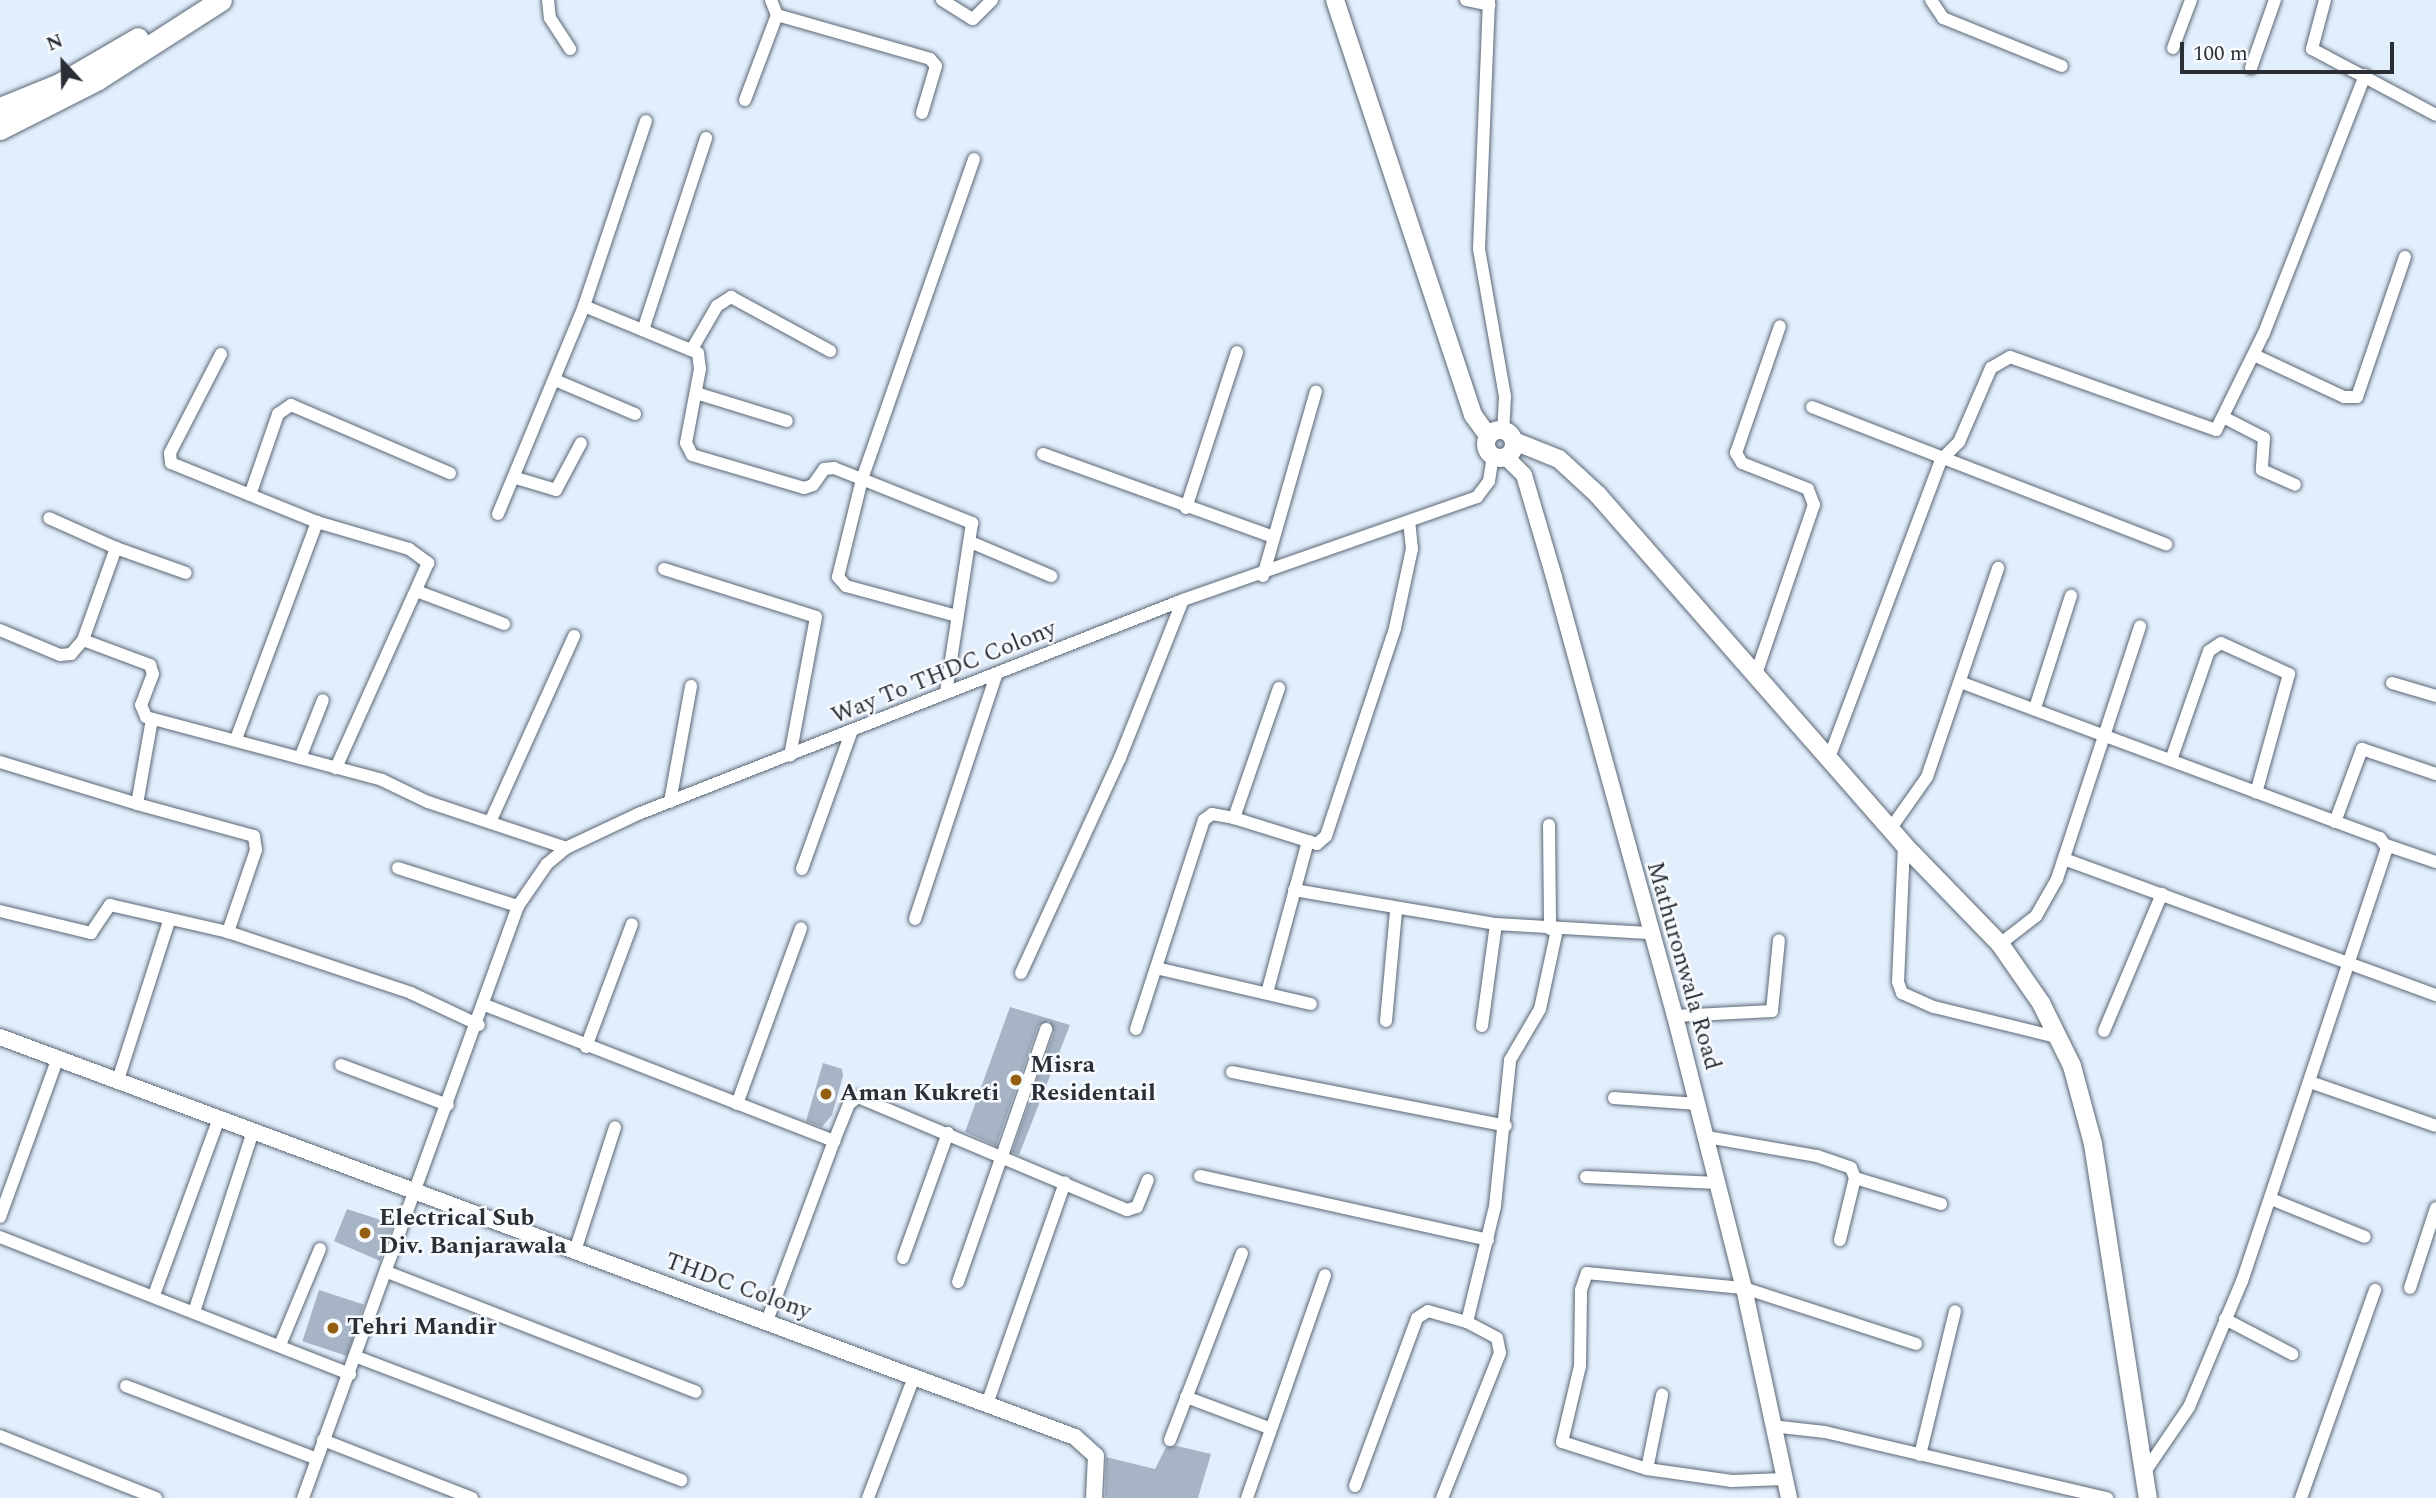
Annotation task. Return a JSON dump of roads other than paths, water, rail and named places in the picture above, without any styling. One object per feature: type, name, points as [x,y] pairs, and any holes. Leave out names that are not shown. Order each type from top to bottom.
[{"type":"highway","points":[[0,108],[59,84],[201,0]]},
{"type":"highway","points":[[0,129],[98,79],[221,0]]},
{"type":"main road","points":[[1335,0],[1474,415],[1501,444],[1559,459],[1581,477],[1904,845],[2000,944],[2060,1038],[2093,1144],[2148,1498]]},
{"type":"street","points":[[548,0],[550,18],[570,49]]},
{"type":"street","points":[[746,100],[777,15],[771,0]]},
{"type":"street","points":[[942,0],[974,19],[992,0]]},
{"type":"street","points":[[1466,0],[1489,2]]},
{"type":"street","points":[[1931,0],[1943,18],[2062,66]]},
{"type":"street","points":[[2173,48],[2191,0]]},
{"type":"street","points":[[2251,68],[2274,0]]},
{"type":"street","points":[[2325,0],[2312,49],[2436,115]]},
{"type":"street","name":"Way To THDC Colony","points":[[482,1015],[518,906],[534,878],[566,848],[670,802],[851,733],[946,693],[996,676],[1183,600],[1263,576],[1477,497],[1489,481],[1501,444],[1506,396],[1479,249],[1489,2]]},
{"type":"street","points":[[777,15],[930,59],[936,66],[922,113]]},
{"type":"street","points":[[1829,758],[1941,460],[1953,453],[1991,368],[2003,357],[2211,431],[2225,418],[2254,355],[2365,75]]},
{"type":"street","points":[[498,513],[516,478],[584,306],[646,121]]},
{"type":"street","points":[[644,327],[706,138]]},
{"type":"street","points":[[957,616],[840,582],[862,479],[974,159]]},
{"type":"street","points":[[2254,355],[2344,397],[2357,397],[2405,257]]},
{"type":"street","points":[[692,349],[717,306],[731,298],[831,351]]},
{"type":"street","points":[[584,306],[644,327],[692,349],[700,360],[686,443],[692,455],[804,488],[827,468],[967,518],[975,527],[957,616],[946,693]]},
{"type":"street","points":[[1756,674],[1814,505],[1808,489],[1742,463],[1736,453],[1780,326]]},
{"type":"street","points":[[1186,508],[1237,352]]},
{"type":"street","points":[[221,354],[170,458],[176,467],[317,522],[419,554],[428,563],[419,592],[336,768]]},
{"type":"street","points":[[555,380],[635,414]]},
{"type":"street","points":[[1263,576],[1315,391]]},
{"type":"street","points":[[696,393],[787,421]]},
{"type":"street","points":[[250,495],[278,414],[287,406],[450,473]]},
{"type":"street","points":[[1812,407],[1941,460],[2165,544]]},
{"type":"street","points":[[2225,418],[2263,438],[2262,470],[2295,485]]},
{"type":"street","points":[[516,478],[556,490],[581,443]]},
{"type":"street","name":"Mathuronwala Road","points":[[1501,444],[1524,475],[1554,577],[1648,933],[1675,1016],[1744,1288],[1788,1498]]},
{"type":"street","points":[[1043,454],[1186,508],[1274,537]]},
{"type":"street","points":[[49,518],[116,548],[186,573]]},
{"type":"street","points":[[1136,1029],[1204,820],[1212,814],[1234,818],[1317,844],[1326,836],[1395,628],[1412,549],[1409,521]]},
{"type":"street","points":[[236,739],[317,522]]},
{"type":"street","points":[[973,543],[1051,576]]},
{"type":"street","points":[[0,629],[60,655],[71,654],[83,640],[116,548]]},
{"type":"street","points":[[1891,828],[1927,777],[1998,568]]},
{"type":"street","points":[[664,569],[816,617],[790,756]]},
{"type":"street","points":[[419,592],[503,624]]},
{"type":"street","points":[[2035,708],[2071,596]]},
{"type":"street","points":[[1021,973],[1125,746],[1183,600]]},
{"type":"street","points":[[2000,944],[2036,916],[2064,859],[2102,733],[2140,626]]},
{"type":"street","points":[[491,820],[574,636]]},
{"type":"street","points":[[83,640],[150,665],[153,674],[141,709],[152,719],[236,739],[336,768],[566,848]]},
{"type":"street","points":[[2171,760],[2208,651],[2221,643],[2289,674],[2256,793]]},
{"type":"street","points":[[915,919],[996,676]]},
{"type":"street","points":[[1960,682],[2102,733],[2335,822],[2386,845],[2436,862]]},
{"type":"street","points":[[2392,683],[2436,696]]},
{"type":"street","points":[[670,802],[691,686]]},
{"type":"street","points":[[1234,818],[1279,688]]},
{"type":"street","points":[[300,758],[323,700]]},
{"type":"street","points":[[137,804],[152,719]]},
{"type":"street","points":[[802,869],[851,733]]},
{"type":"street","points":[[2335,822],[2362,749],[2436,774]]},
{"type":"street","points":[[0,762],[254,836],[256,849],[228,932]]},
{"type":"street","points":[[1467,1322],[1488,1240],[1506,1126],[1510,1060],[1540,1009],[1553,929],[1549,825]]},
{"type":"street","points":[[1267,993],[1308,841]]},
{"type":"street","points":[[1904,845],[1898,982],[1902,993],[1934,1007],[2060,1038]]},
{"type":"street","points":[[2144,1474],[2189,1407],[2225,1319],[2271,1199],[2346,961],[2386,845]]},
{"type":"street","points":[[2064,859],[2436,995]]},
{"type":"street","points":[[398,868],[518,906]]},
{"type":"street","points":[[1294,890],[1396,911],[1496,924],[1648,933]]},
{"type":"street","points":[[2104,1031],[2162,894]]},
{"type":"street","points":[[0,911],[92,933],[110,905],[169,921],[228,932],[411,993],[586,1047],[834,1141]]},
{"type":"street","points":[[1386,1021],[1396,911]]},
{"type":"street","points":[[118,1080],[169,921]]},
{"type":"street","points":[[586,1047],[632,924]]},
{"type":"street","points":[[1482,1026],[1496,924]]},
{"type":"street","points":[[737,1104],[801,928]]},
{"type":"street","points":[[1675,1016],[1772,1011],[1779,940]]},
{"type":"street","points":[[1156,968],[1311,1004]]},
{"type":"street","points":[[303,1498],[482,1015]]},
{"type":"street","points":[[958,1282],[1005,1158],[1046,1029]]},
{"type":"street","name":"THDC Colony","points":[[0,1037],[1043,1424],[1092,1449],[1094,1498]]},
{"type":"street","points":[[0,1217],[58,1058]]},
{"type":"street","points":[[341,1065],[448,1105]]},
{"type":"street","points":[[1232,1072],[1506,1126]]},
{"type":"street","points":[[2310,1082],[2436,1126]]},
{"type":"street","points":[[767,1321],[834,1141],[858,1097],[1131,1210],[1148,1180]]},
{"type":"street","points":[[1614,1098],[1698,1104]]},
{"type":"street","points":[[154,1295],[219,1118]]},
{"type":"street","points":[[575,1251],[615,1127]]},
{"type":"street","points":[[195,1309],[253,1132]]},
{"type":"street","points":[[903,1258],[948,1133]]},
{"type":"street","points":[[1707,1137],[1817,1156],[1846,1165],[1855,1178],[1941,1204]]},
{"type":"street","points":[[1200,1176],[1488,1240]]},
{"type":"street","points":[[1586,1177],[1718,1183]]},
{"type":"street","points":[[1840,1240],[1855,1178]]},
{"type":"street","points":[[987,1404],[1065,1182]]},
{"type":"street","points":[[2410,1289],[2436,1208],[2436,1198]]},
{"type":"street","points":[[2271,1199],[2365,1237]]},
{"type":"street","points":[[0,1237],[195,1309],[350,1374]]},
{"type":"street","points":[[281,1345],[320,1249]]},
{"type":"street","points":[[1170,1440],[1241,1253]]},
{"type":"street","points":[[387,1272],[696,1392]]},
{"type":"street","points":[[1784,1479],[1732,1481],[1647,1469],[1562,1442],[1580,1366],[1584,1276],[1592,1272],[1744,1288],[1800,1302],[1916,1344]]},
{"type":"street","points":[[1247,1498],[1269,1428],[1325,1275]]},
{"type":"street","points":[[2301,1498],[2375,1290]]},
{"type":"street","points":[[1355,1486],[1417,1318],[1428,1311],[1467,1322],[1497,1338],[1501,1347],[1443,1498]]},
{"type":"street","points":[[1920,1455],[1955,1311]]},
{"type":"street","points":[[2225,1319],[2292,1354]]},
{"type":"street","points":[[357,1357],[681,1480]]},
{"type":"street","points":[[867,1498],[914,1377]]},
{"type":"street","points":[[126,1386],[317,1460]]},
{"type":"street","points":[[1647,1469],[1662,1395]]},
{"type":"street","points":[[1186,1397],[1269,1428]]},
{"type":"street","points":[[1772,1426],[1920,1455],[2107,1498]]},
{"type":"street","points":[[0,1436],[156,1498]]},
{"type":"street","points":[[323,1440],[472,1498]]},
{"type":"place","name":"Misra Residentail","points":[[1016,1080]]},
{"type":"place","name":"Aman Kukreti","points":[[826,1094]]},
{"type":"place","name":"Electrical Sub Div. Banjarawala","points":[[365,1233]]},
{"type":"place","name":"Tehri Mandir","points":[[333,1328]]}]
